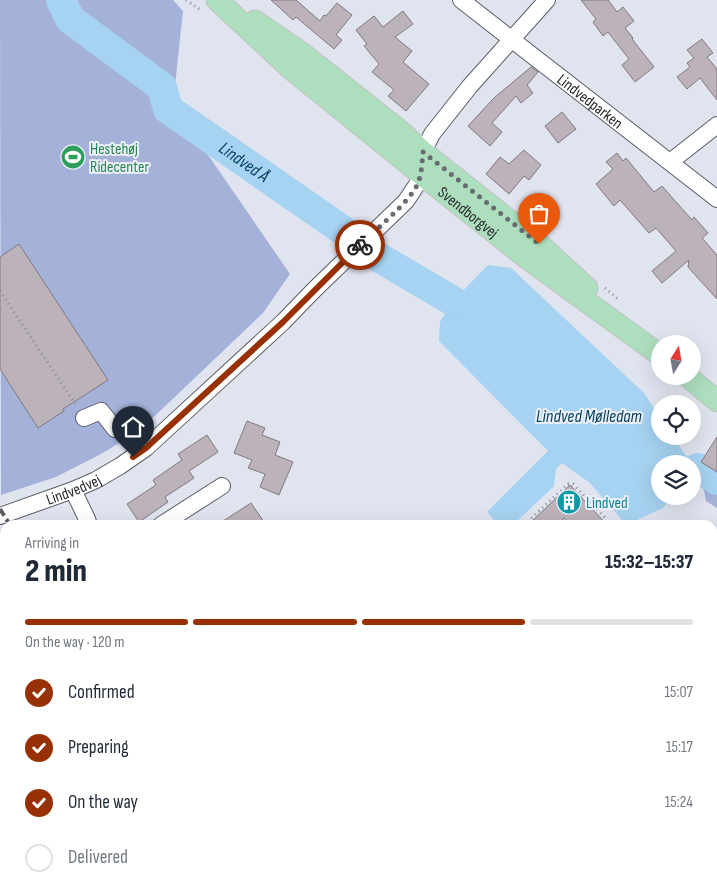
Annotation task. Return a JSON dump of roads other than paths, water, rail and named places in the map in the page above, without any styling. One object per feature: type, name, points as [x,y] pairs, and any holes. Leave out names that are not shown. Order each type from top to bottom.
[{"type":"main road","name":"Svendborgvej","points":[[217,0],[290,68],[420,174],[528,260],[651,348]]},
{"type":"main road","name":"Svendborgvej","points":[[223,0],[303,54],[399,130],[423,152],[539,244],[651,346]]},
{"type":"main road","points":[[698,385],[717,401]]},
{"type":"street","name":"Lindvedparken","points":[[461,0],[717,200]]},
{"type":"street","points":[[423,152],[436,128],[510,39],[547,0]]},
{"type":"street","points":[[670,162],[717,125]]},
{"type":"street","name":"Lindvedvej","points":[[0,516],[96,480],[146,448],[283,322],[376,228],[406,201],[414,191],[420,174],[423,152]]},
{"type":"street","points":[[84,418],[100,411],[115,429]]},
{"type":"street","points":[[169,520],[222,486]]},
{"type":"street","points":[[73,490],[87,520]]},
{"type":"water","name":"Lindved Mølledam","points":[[488,265],[511,268],[644,393],[651,404],[651,445],[679,445],[686,455],[651,455],[651,505],[666,505],[637,520],[622,520],[590,483],[562,463],[556,469],[554,486],[518,520],[494,520],[487,512],[548,451],[439,341],[440,322],[453,301]]},
{"type":"waterway","name":"Lindved Å","points":[[61,0],[70,19],[162,87],[168,109],[341,229],[373,254],[453,301]]},
{"type":"waterway","name":"Lindved Å","points":[[701,470],[717,480]]},
{"type":"railway","points":[[0,509],[7,520]]},
{"type":"place","name":"Hestehøj Ridecenter","points":[[73,157]]},
{"type":"place","name":"Lindved","points":[[569,502]]}]
